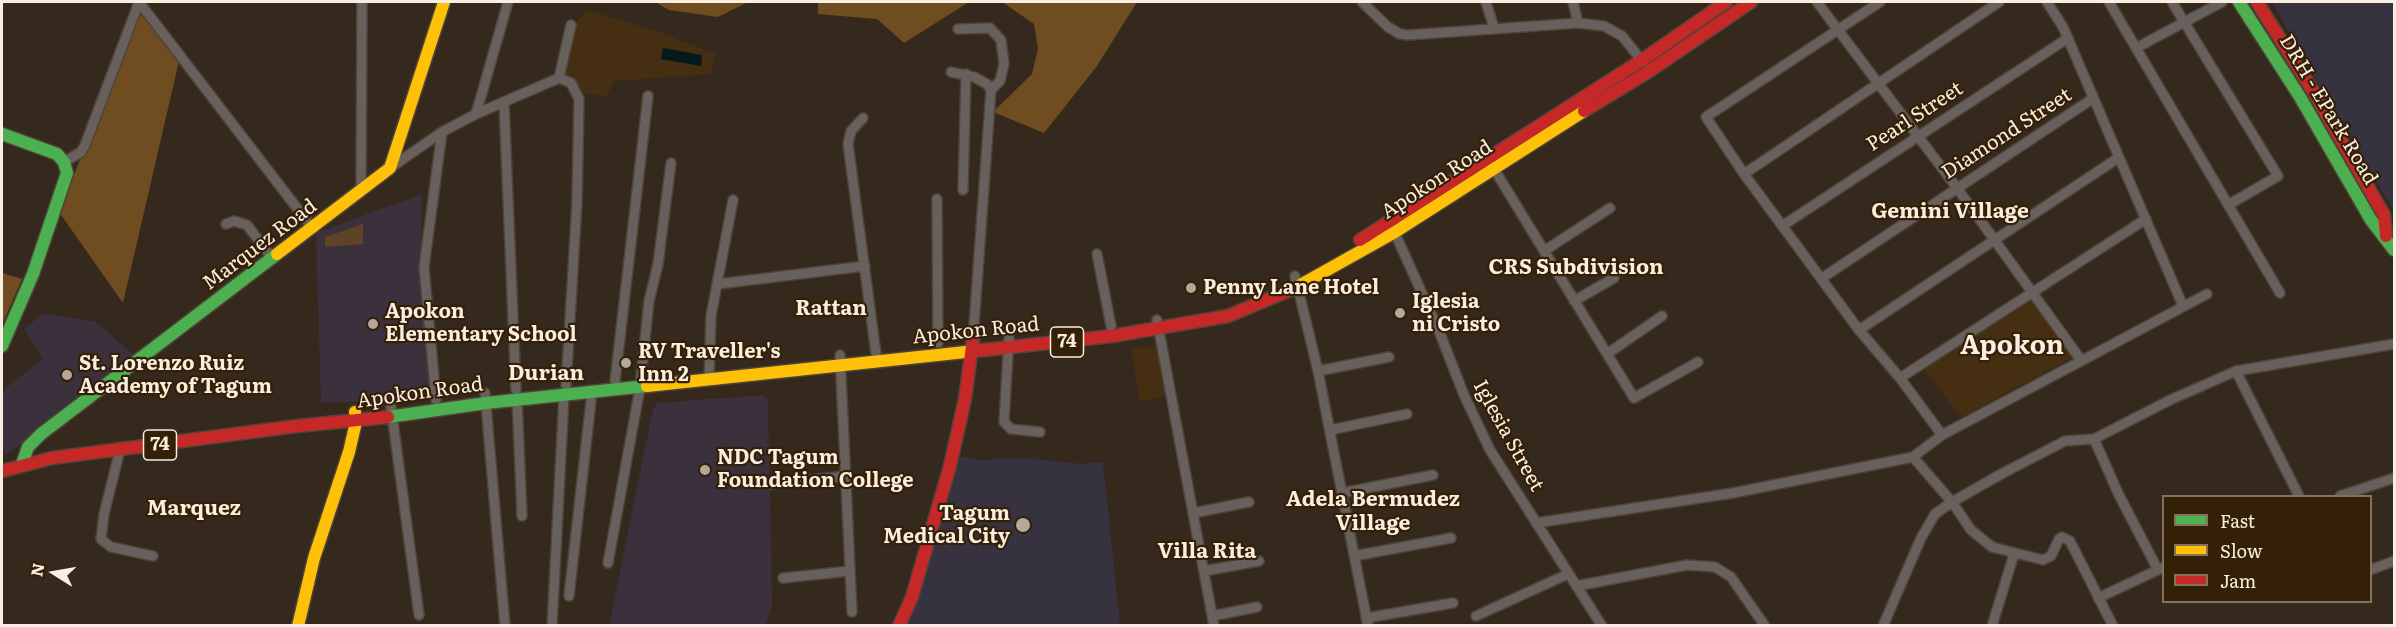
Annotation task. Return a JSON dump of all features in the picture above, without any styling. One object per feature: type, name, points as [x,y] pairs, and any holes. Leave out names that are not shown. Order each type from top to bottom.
[{"type":"main road","points":[[390,168],[444,2]]},
{"type":"main road","name":"Apokon Road","points":[[565,391],[592,392],[640,383],[972,345],[1009,343],[1158,324],[1226,308],[1297,281],[1349,247],[1392,226],[1726,2]]},
{"type":"main road","name":"Apokon Road","points":[[1490,162],[1648,72],[1749,2]]},
{"type":"main road","name":"DRH - EPark Road","points":[[2239,2],[2300,97],[2371,220],[2386,236],[2394,250]]},
{"type":"main road","name":"DRH - EPark Road","points":[[2257,2],[2313,91],[2384,215],[2386,236]]},
{"type":"main road","points":[[2,134],[48,148],[64,162],[67,173],[33,274],[2,346]]},
{"type":"main road","name":"Marquez Road","points":[[22,464],[28,447],[40,434],[313,229],[390,168]]},
{"type":"main road","name":"Apokon Road","points":[[1009,343],[1111,326],[1158,324]]},
{"type":"main road","name":"Apokon Road","points":[[876,356],[938,343],[972,345]]},
{"type":"main road","points":[[898,626],[912,597],[950,465],[965,399],[972,345]]},
{"type":"main road","name":"Apokon Road","points":[[2,471],[51,458],[297,426],[486,398],[565,391],[615,381],[640,383]]},
{"type":"main road","name":"Apokon Road","points":[[392,412],[436,400],[486,398]]},
{"type":"main road","points":[[298,626],[315,558],[349,452],[355,417]]},
{"type":"street","points":[[64,162],[81,152],[85,145],[139,2]]},
{"type":"street","points":[[139,2],[313,229]]},
{"type":"street","points":[[361,192],[362,2]]},
{"type":"street","points":[[476,114],[508,2]]},
{"type":"street","points":[[1362,2],[1388,27],[1400,34],[1578,23],[1613,30],[1622,36],[1642,60],[1648,72]]},
{"type":"street","points":[[1486,2],[1494,28]]},
{"type":"street","points":[[1573,2],[1578,23]]},
{"type":"street","points":[[1817,2],[1957,188],[2081,360]]},
{"type":"street","points":[[1880,2],[1706,117],[1744,174],[1859,330],[1900,378],[1942,435]]},
{"type":"street","points":[[1744,174],[1999,2]]},
{"type":"street","points":[[2047,2],[2057,15],[2068,38],[2092,99],[2183,306]]},
{"type":"street","points":[[2109,2],[2280,293]]},
{"type":"street","points":[[2172,2],[2278,176],[2228,205]]},
{"type":"street","points":[[2136,48],[2222,2]]},
{"type":"street","points":[[559,78],[571,25]]},
{"type":"street","points":[[958,28],[990,28],[1001,40],[1004,64],[1000,81],[991,90]]},
{"type":"street","name":"Pearl Street","points":[[1782,226],[2068,38]]},
{"type":"street","points":[[951,72],[966,74],[987,84],[991,90],[972,345]]},
{"type":"street","points":[[963,190],[966,74]]},
{"type":"street","points":[[390,168],[442,132],[476,114],[559,78],[571,83],[579,99],[577,202],[552,626]]},
{"type":"street","points":[[615,381],[648,96]]},
{"type":"street","name":"Diamond Street","points":[[1822,278],[2092,99]]},
{"type":"street","points":[[504,102],[522,516]]},
{"type":"street","points":[[863,118],[851,131],[848,144],[876,356]]},
{"type":"street","points":[[436,400],[424,267],[442,132]]},
{"type":"street","points":[[1859,330],[2118,158]]},
{"type":"street","points":[[1490,162],[1634,398],[1698,362]]},
{"type":"street","points":[[608,563],[640,383],[649,301],[658,264],[671,163]]},
{"type":"street","points":[[937,199],[938,343]]},
{"type":"street","points":[[709,375],[711,316],[733,201]]},
{"type":"street","points":[[1544,250],[1610,208]]},
{"type":"street","points":[[1900,378],[2145,219]]},
{"type":"street","points":[[226,224],[234,221],[248,225],[273,259]]},
{"type":"street","name":"Iglesia Street","points":[[1392,226],[1419,283],[1477,424],[1536,523],[1602,626]]},
{"type":"street","points":[[1097,254],[1111,326]]},
{"type":"street","points":[[718,284],[865,266]]},
{"type":"street","points":[[1574,301],[1614,278]]},
{"type":"street","points":[[1297,281],[1318,371],[1367,622],[1453,603]]},
{"type":"street","points":[[1536,523],[1733,493],[1913,457],[1942,435],[2206,294]]},
{"type":"street","points":[[1607,354],[1662,316]]},
{"type":"street","points":[[1158,324],[1213,621],[1257,607]]},
{"type":"street","points":[[1009,343],[1005,422],[1011,429],[1040,432]]},
{"type":"street","points":[[1883,626],[1928,524],[1935,514],[1952,502],[2052,446],[2065,441],[2094,439],[2170,400],[2236,371],[2394,344]]},
{"type":"street","points":[[1318,371],[1389,357]]},
{"type":"street","points":[[840,361],[852,612]]},
{"type":"street","points":[[2236,371],[2298,495]]},
{"type":"street","points":[[569,596],[592,392]]},
{"type":"street","points":[[486,398],[505,626]]},
{"type":"street","points":[[392,412],[419,615]]},
{"type":"street","points":[[1330,430],[1407,414]]},
{"type":"street","points":[[2094,439],[2161,569],[2098,598]]},
{"type":"street","points":[[120,450],[104,514],[101,539],[111,547],[153,556]]},
{"type":"street","points":[[1913,457],[1952,502],[1962,520],[1983,542],[2014,554],[2034,559],[2049,559],[2060,539],[2066,538],[2072,545],[2113,626]]},
{"type":"street","points":[[1342,493],[1432,475]]},
{"type":"street","points":[[771,484],[846,476]]},
{"type":"street","points":[[2343,495],[2394,478]]},
{"type":"street","points":[[1193,513],[1250,502]]},
{"type":"street","points":[[1354,556],[1451,538]]},
{"type":"street","points":[[1992,626],[2014,554]]},
{"type":"street","points":[[1204,571],[1259,561]]},
{"type":"street","points":[[2372,569],[2394,561]]},
{"type":"street","points":[[1576,586],[1687,565],[1715,567],[1731,577],[1765,626]]},
{"type":"street","points":[[783,578],[850,571]]},
{"type":"street","points":[[1476,616],[1568,574]]},
{"type":"shaded area","points":[[655,2],[748,2],[718,17],[669,10]]},
{"type":"shaded area","points":[[818,2],[969,2],[904,43],[877,19],[818,14]]},
{"type":"shaded area","points":[[1002,2],[1137,2],[1097,66],[1044,133],[993,112],[1032,74],[1038,49],[1034,24]]},
{"type":"shaded area","points":[[2272,2],[2394,2],[2394,211],[2325,95]]},
{"type":"shaded area","points":[[587,10],[654,30],[716,54],[710,74],[614,81],[607,96],[582,93],[564,75],[573,26]]},
{"type":"shaded area","points":[[139,12],[179,61],[123,303],[59,212]]},
{"type":"shaded area","name":"Apokon Elementary School","points":[[422,194],[421,255],[432,399],[321,403],[316,233]]},
{"type":"shaded area","points":[[363,224],[363,244],[325,247],[325,237]]},
{"type":"shaded area","points":[[2,273],[22,279],[2,325]]},
{"type":"shaded area","points":[[2030,298],[2072,357],[1961,418],[1923,367]]},
{"type":"shaded area","name":"St. Lorenzo Ruiz Academy of Tagum","points":[[43,313],[96,322],[136,357],[6,455],[2,450],[2,391],[43,359],[24,329]]},
{"type":"shaded area","points":[[1156,346],[1165,396],[1140,401],[1131,349]]},
{"type":"shaded area","name":"NDC Tagum Foundation College","points":[[763,395],[768,401],[772,605],[766,625],[609,626],[653,409],[658,403]]},
{"type":"shaded area","name":"Tagum Medical City","points":[[958,456],[977,460],[1023,458],[1083,464],[1103,462],[1120,625],[904,626]]},
{"type":"water","points":[[663,48],[702,55],[701,66],[661,59]]},
{"type":"traffic: fast","points":[[2239,2],[2300,97],[2371,220],[2394,250]]},
{"type":"traffic: fast","points":[[2,134],[57,154],[64,162],[67,173],[33,274],[2,346]]},
{"type":"traffic: fast","points":[[22,464],[28,447],[41,434],[277,254]]},
{"type":"traffic: fast","points":[[388,417],[486,403],[647,386]]},
{"type":"traffic: slow","points":[[277,254],[390,168],[444,2]]},
{"type":"traffic: slow","points":[[1295,288],[1395,232],[1584,111]]},
{"type":"traffic: slow","points":[[647,386],[975,351]]},
{"type":"traffic: slow","points":[[298,626],[314,558],[349,452],[356,422],[355,412]]},
{"type":"traffic: jam","points":[[1360,240],[1642,60],[1726,2]]},
{"type":"traffic: jam","points":[[1584,111],[1648,72],[1751,2]]},
{"type":"traffic: jam","points":[[2257,2],[2313,91],[2384,215],[2386,236]]},
{"type":"traffic: jam","points":[[975,351],[1112,336],[1228,316],[1295,288]]},
{"type":"traffic: jam","points":[[899,626],[912,597],[950,466],[965,399],[973,339]]},
{"type":"traffic: jam","points":[[2,471],[52,458],[297,426],[388,417]]},
{"type":"place","name":"Penny Lane Hotel","points":[[1191,288]]},
{"type":"place","name":"Iglesia ni Cristo","points":[[1400,313]]},
{"type":"place","name":"Apokon Elementary School","points":[[373,324]]},
{"type":"place","name":"RV Traveller's Inn 2","points":[[626,363]]},
{"type":"place","name":"St. Lorenzo Ruiz Academy of Tagum","points":[[67,375]]},
{"type":"place","name":"NDC Tagum Foundation College","points":[[705,470]]},
{"type":"place","name":"Tagum Medical City","points":[[1023,525]]},
{"type":"district","name":"Gemini Village","points":[[1950,212]]},
{"type":"district","name":"CRS Subdivision","points":[[1576,268]]},
{"type":"district","name":"Rattan","points":[[831,309]]},
{"type":"district","name":"Apokon","points":[[2012,346]]},
{"type":"district","name":"Durian","points":[[546,374]]},
{"type":"district","name":"Marquez","points":[[194,509]]},
{"type":"district","name":"Adela Bermudez Village","points":[[1373,512]]},
{"type":"district","name":"Villa Rita","points":[[1207,552]]}]
